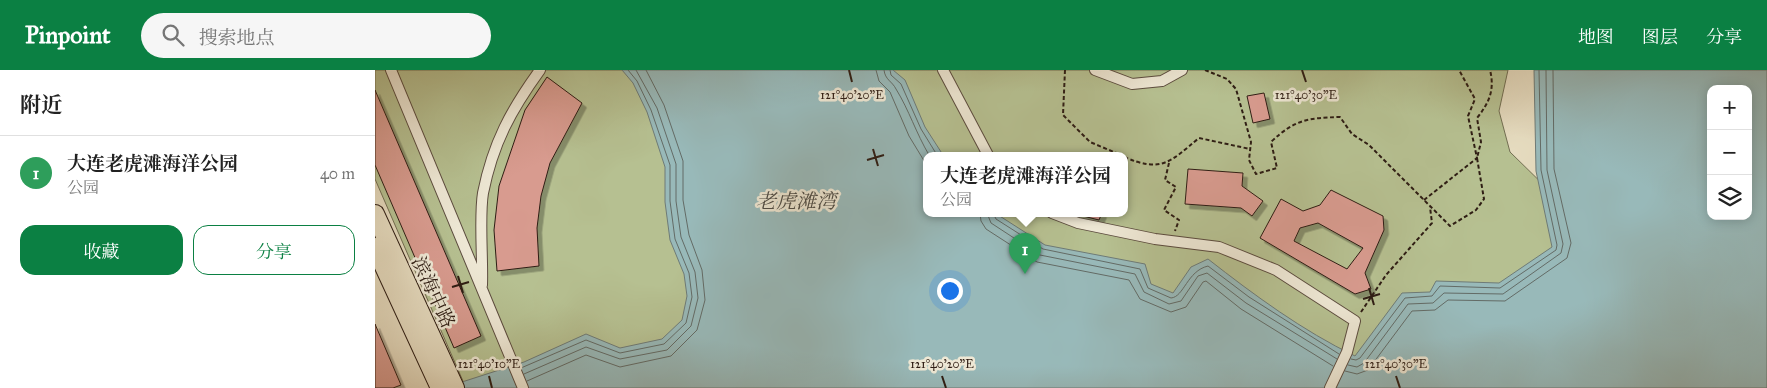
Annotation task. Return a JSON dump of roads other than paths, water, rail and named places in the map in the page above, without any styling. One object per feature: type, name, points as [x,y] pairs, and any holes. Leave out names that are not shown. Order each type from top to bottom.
[{"type":"highway","name":"滨海中路","points":[[375,214],[447,386]]},
{"type":"highway","name":"滨海中路","points":[[375,247],[447,386]]},
{"type":"street","points":[[391,70],[523,388]]},
{"type":"street","points":[[482,291],[483,195],[493,156],[515,104],[540,70]]},
{"type":"street","points":[[943,70],[985,152]]},
{"type":"street","points":[[1095,70],[1132,84],[1161,81],[1182,70]]},
{"type":"street","points":[[1062,217],[1077,223],[1155,239],[1219,247],[1276,270],[1355,321],[1347,352],[1331,388]]},
{"type":"water","name":"老虎滩湾","points":[[622,70],[893,70],[905,80],[925,127],[941,152],[923,152],[923,217],[1001,217],[1045,245],[1145,264],[1151,284],[1173,293],[1191,267],[1208,259],[1279,312],[1355,356],[1402,293],[1430,292],[1436,281],[1499,283],[1552,247],[1536,171],[1534,70],[1767,70],[1767,388],[456,388],[462,382],[524,362],[586,334],[620,348],[662,339],[682,320],[687,296],[684,274],[670,240],[665,202],[665,167],[647,112],[633,83]]},
{"type":"place","name":"大连老虎滩海洋公园","points":[[1025,274]]}]
